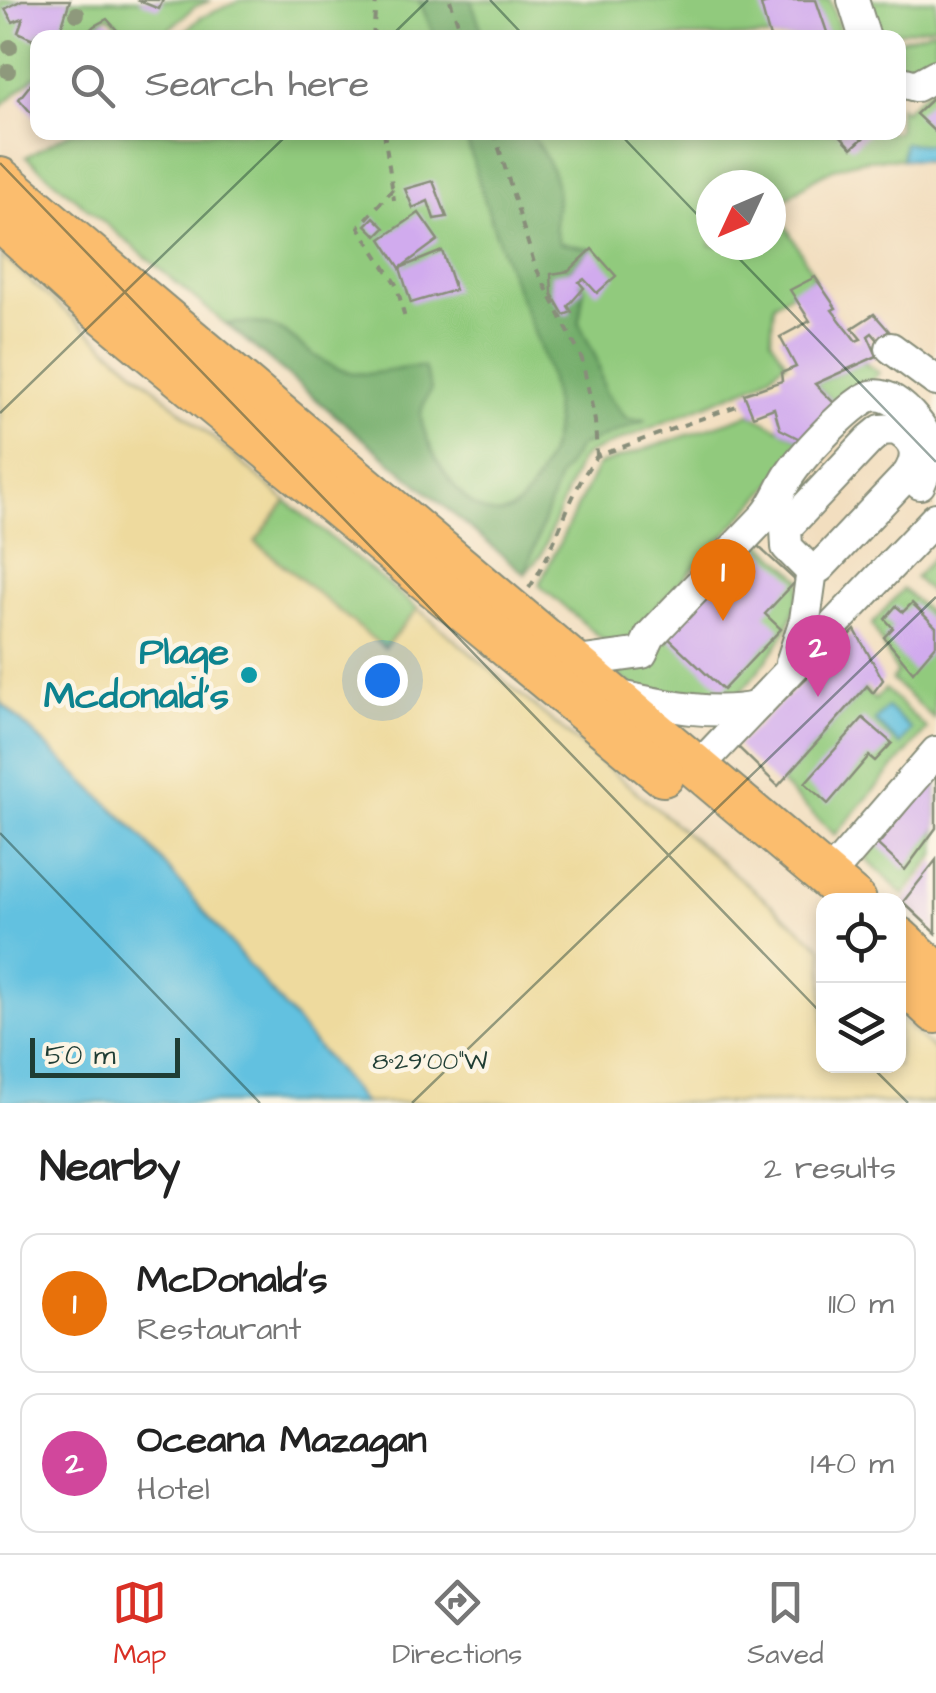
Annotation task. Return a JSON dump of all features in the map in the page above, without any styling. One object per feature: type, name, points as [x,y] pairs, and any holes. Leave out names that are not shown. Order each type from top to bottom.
[{"type":"highway","points":[[0,179],[577,662],[698,767],[833,893]]},
{"type":"highway","points":[[0,220],[88,299],[832,893]]},
{"type":"highway","points":[[906,945],[936,973]]},
{"type":"highway","points":[[904,983],[936,1012]]},
{"type":"street","points":[[852,0],[863,30]]},
{"type":"street","points":[[906,83],[916,86],[936,75]]},
{"type":"street","points":[[890,348],[936,381]]},
{"type":"street","points":[[577,662],[642,654],[650,636],[774,506],[786,478],[854,406],[872,396],[888,397],[925,432],[931,448],[921,486],[812,570]]},
{"type":"street","points":[[812,570],[787,547],[786,528],[870,438],[881,430],[895,430],[908,436],[915,448],[921,486]]},
{"type":"street","points":[[698,767],[936,518]]},
{"type":"street","points":[[786,675],[806,620],[812,570]]},
{"type":"street","points":[[615,695],[736,712],[755,707]]},
{"type":"street","points":[[838,893],[936,752]]},
{"type":"path","points":[[374,30],[376,0]]},
{"type":"path","points":[[453,1],[461,30]]},
{"type":"path","points":[[385,140],[394,200]]},
{"type":"path","points":[[496,140],[535,266],[582,359],[596,421],[597,456]]},
{"type":"path","points":[[393,189],[360,227],[397,286],[406,323]]},
{"type":"path","points":[[514,609],[538,575],[583,474],[597,456],[742,404]]},
{"type":"green space","points":[[0,0],[211,0],[194,7],[168,30],[123,30],[108,15],[90,30],[30,30],[30,81],[0,107]]},
{"type":"green space","points":[[241,0],[830,0],[840,30],[187,30],[200,18]]},
{"type":"green space","points":[[419,0],[471,0],[482,30],[432,30]]},
{"type":"green space","points":[[864,0],[936,0],[936,25],[906,31],[872,30]]},
{"type":"green space","points":[[936,29],[936,59],[910,78],[906,74],[906,38]]},
{"type":"green space","points":[[936,83],[936,161],[887,159],[850,163],[815,178],[786,199],[786,170],[696,170],[696,260],[786,260],[786,226],[815,277],[774,304],[771,339],[786,362],[759,383],[587,454],[579,462],[541,555],[525,574],[26,157],[57,140],[906,140],[906,109]]},
{"type":"green space","points":[[467,140],[535,140],[557,187],[555,224],[560,243],[592,249],[569,271],[584,288],[579,323],[597,360],[605,392],[627,419],[647,420],[580,446],[559,477],[525,574],[227,324],[249,323],[278,329],[322,360],[350,372],[424,367],[431,389],[421,417],[442,469],[470,502],[486,512],[502,513],[518,505],[538,478],[548,455],[554,433],[554,403],[546,364]]},
{"type":"green space","points":[[863,362],[879,373],[842,411],[815,384]]},
{"type":"green space","points":[[750,414],[810,444],[642,623],[640,635],[614,649],[539,585],[598,465]]},
{"type":"green space","points":[[798,466],[816,484],[759,541],[801,579],[798,597],[778,644],[734,699],[646,696],[613,672],[639,665]]},
{"type":"green space","points":[[286,501],[418,609],[384,649],[255,541]]},
{"type":"green space","points":[[936,554],[936,598],[915,578]]},
{"type":"green space","points":[[903,589],[936,620],[934,719],[892,680],[897,673],[872,624]]},
{"type":"green space","points":[[864,689],[875,700],[885,689],[927,729],[835,835],[780,783]]},
{"type":"green space","points":[[936,774],[936,854],[906,893],[866,859]]},
{"type":"sand","name":"Plage Mcdonald's","points":[[0,255],[286,501],[255,542],[384,648],[418,609],[816,942],[816,1073],[906,1073],[906,1024],[936,1052],[936,1103],[364,1103],[136,830],[0,702]]},
{"type":"water","points":[[904,143],[931,145],[931,161],[902,159]]},
{"type":"water","points":[[0,702],[136,830],[364,1103],[0,1103]]},
{"type":"water","points":[[887,707],[911,729],[900,745],[875,721]]},
{"type":"building","points":[[22,0],[70,0],[61,30],[30,30],[30,38],[18,32],[23,18],[13,22],[5,9]]},
{"type":"building","points":[[137,0],[163,0],[159,9]]},
{"type":"building","points":[[778,0],[816,0],[826,30],[768,30],[761,5]]},
{"type":"building","points":[[107,19],[117,30],[90,30]]},
{"type":"building","points":[[30,85],[30,111],[19,99]]},
{"type":"building","points":[[936,95],[936,133],[916,114]]},
{"type":"building","points":[[844,140],[861,140],[852,148]]},
{"type":"building","points":[[433,181],[447,217],[434,219],[428,201],[413,208],[405,189]]},
{"type":"building","points":[[419,213],[438,240],[400,268],[381,239]]},
{"type":"building","points":[[374,217],[385,228],[377,236],[366,225]]},
{"type":"building","points":[[592,249],[616,276],[597,293],[584,279],[579,282],[584,288],[568,306],[572,312],[564,315],[552,294],[551,274],[569,271]]},
{"type":"building","points":[[442,251],[455,290],[411,303],[400,268]]},
{"type":"building","points":[[815,277],[836,308],[832,310],[856,341],[861,339],[852,328],[874,314],[889,331],[878,340],[872,333],[868,336],[877,356],[815,384],[842,411],[810,444],[780,429],[774,408],[753,416],[744,394],[782,381],[781,373],[796,367],[780,337],[810,321],[790,290]]},
{"type":"building","points":[[749,538],[796,581],[765,614],[781,629],[723,690],[663,633]]},
{"type":"building","points":[[912,603],[936,627],[936,645],[913,672],[884,637],[893,628],[885,619],[896,606],[903,612]]},
{"type":"building","points":[[855,630],[883,680],[873,693],[867,686],[778,786],[737,746]]},
{"type":"building","points":[[863,718],[892,743],[875,761],[869,756],[828,804],[805,783]]},
{"type":"building","points":[[936,774],[936,828],[905,870],[878,845]]},
{"type":"building","points":[[936,860],[936,933],[906,905],[906,898]]},
{"type":"place","name":"McDonald's","points":[[723,621]]},
{"type":"place","name":"Plage Mcdonald's","points":[[249,675]]},
{"type":"place","name":"Oceana Mazagan","points":[[818,697]]}]
